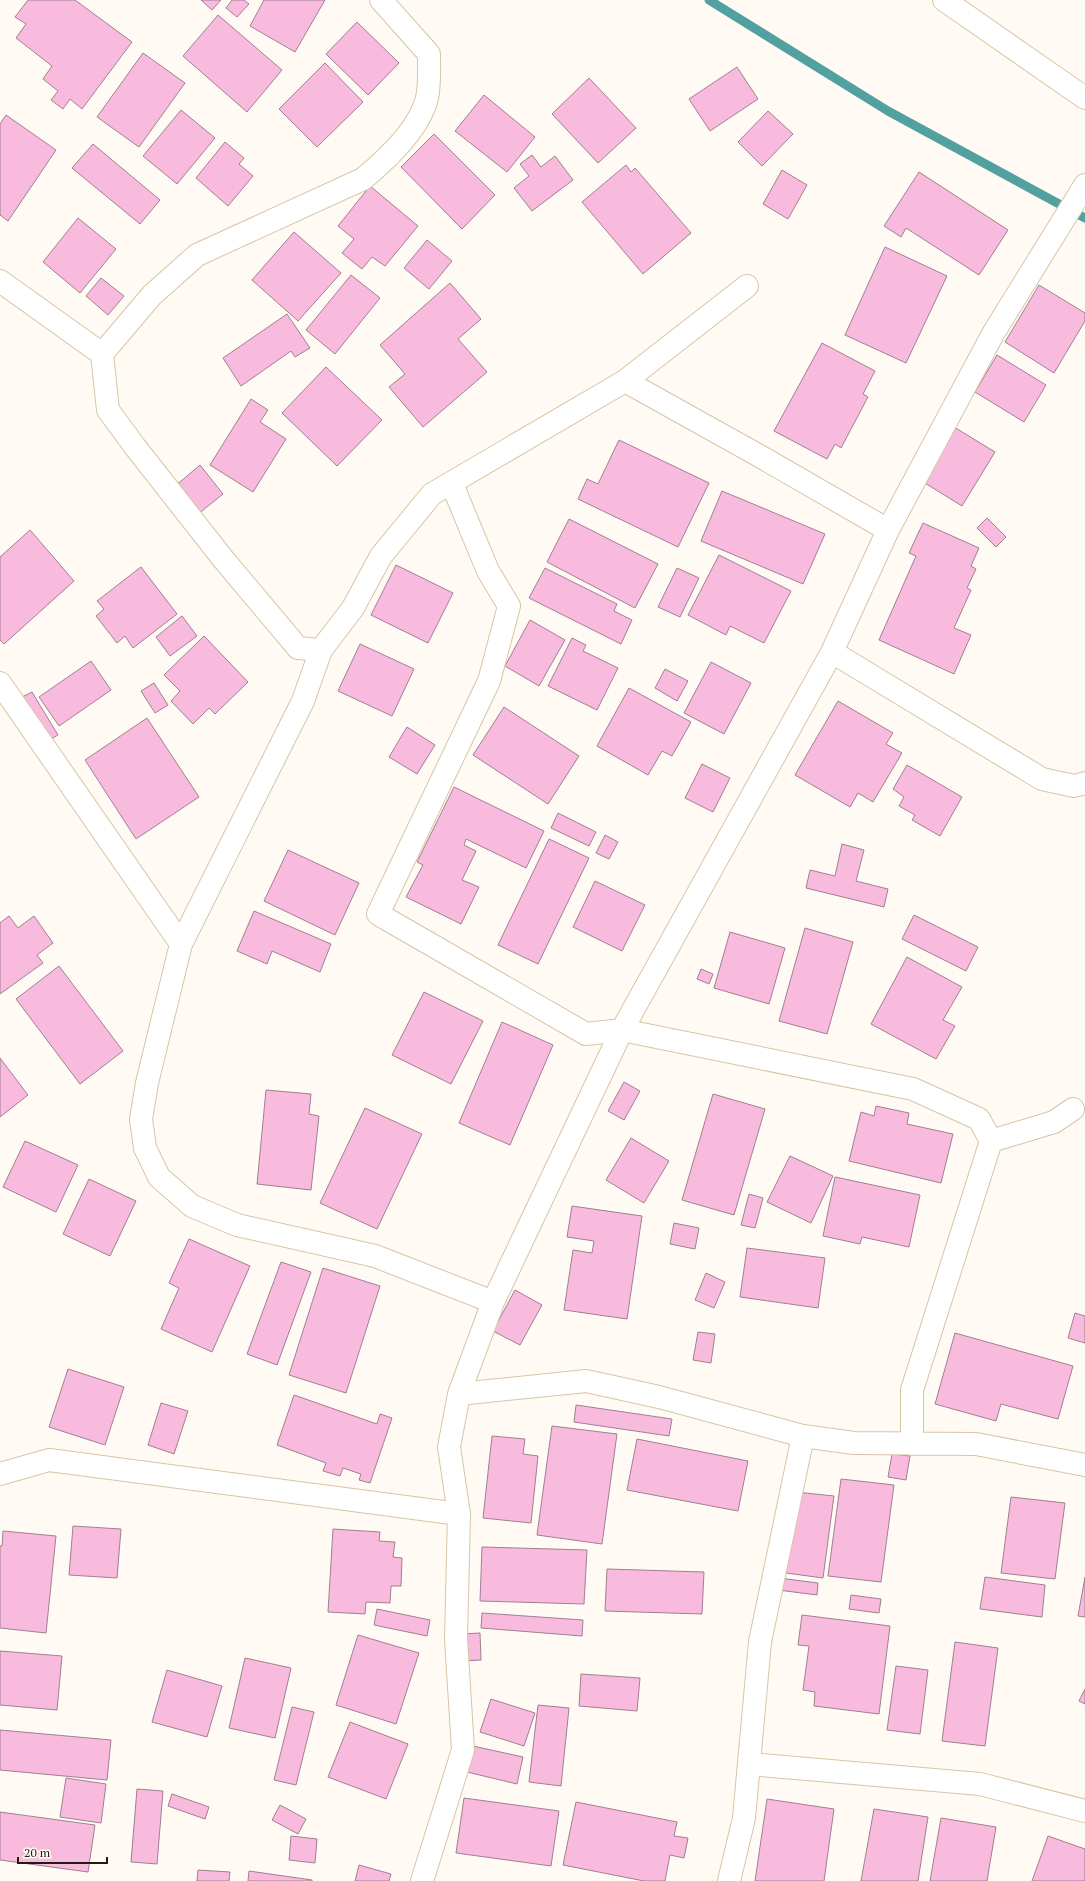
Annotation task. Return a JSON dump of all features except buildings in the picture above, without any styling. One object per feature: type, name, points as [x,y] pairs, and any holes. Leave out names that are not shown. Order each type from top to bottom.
[{"type":"street","points":[[321,650],[298,648],[224,560],[136,448],[108,410],[102,354],[152,295],[197,255],[363,179],[380,164],[412,130],[427,98],[429,54],[381,0]]},
{"type":"street","points":[[944,0],[1085,98]]},
{"type":"street","points":[[422,1881],[463,1750],[456,1639],[459,1514],[449,1447],[459,1394],[493,1302],[622,1030],[832,652],[888,530],[994,332],[1085,185]]},
{"type":"street","points":[[0,281],[102,354]]},
{"type":"street","points":[[493,1302],[375,1256],[237,1225],[192,1206],[159,1177],[145,1148],[141,1119],[147,1082],[181,944],[303,701],[321,650],[353,608],[381,556],[432,494],[452,484],[625,381],[748,286]]},
{"type":"street","points":[[625,381],[888,530]]},
{"type":"street","points":[[452,484],[488,571],[509,606],[489,681],[378,914],[586,1034],[622,1030],[913,1089],[979,1120],[991,1141],[912,1390],[912,1444]]},
{"type":"street","points":[[832,652],[1042,779],[1074,786],[1085,783]]},
{"type":"street","points":[[0,683],[181,944]]},
{"type":"street","points":[[991,1141],[1054,1122],[1073,1109]]},
{"type":"street","points":[[459,1394],[586,1381],[659,1396],[803,1436],[854,1443],[976,1444],[1085,1466]]},
{"type":"street","points":[[728,1881],[744,1818],[760,1642],[803,1436]]},
{"type":"street","points":[[0,1474],[49,1460],[459,1514]]},
{"type":"street","points":[[748,1764],[980,1784],[1085,1811]]},
{"type":"waterway","points":[[709,0],[888,111],[1085,218]]}]
